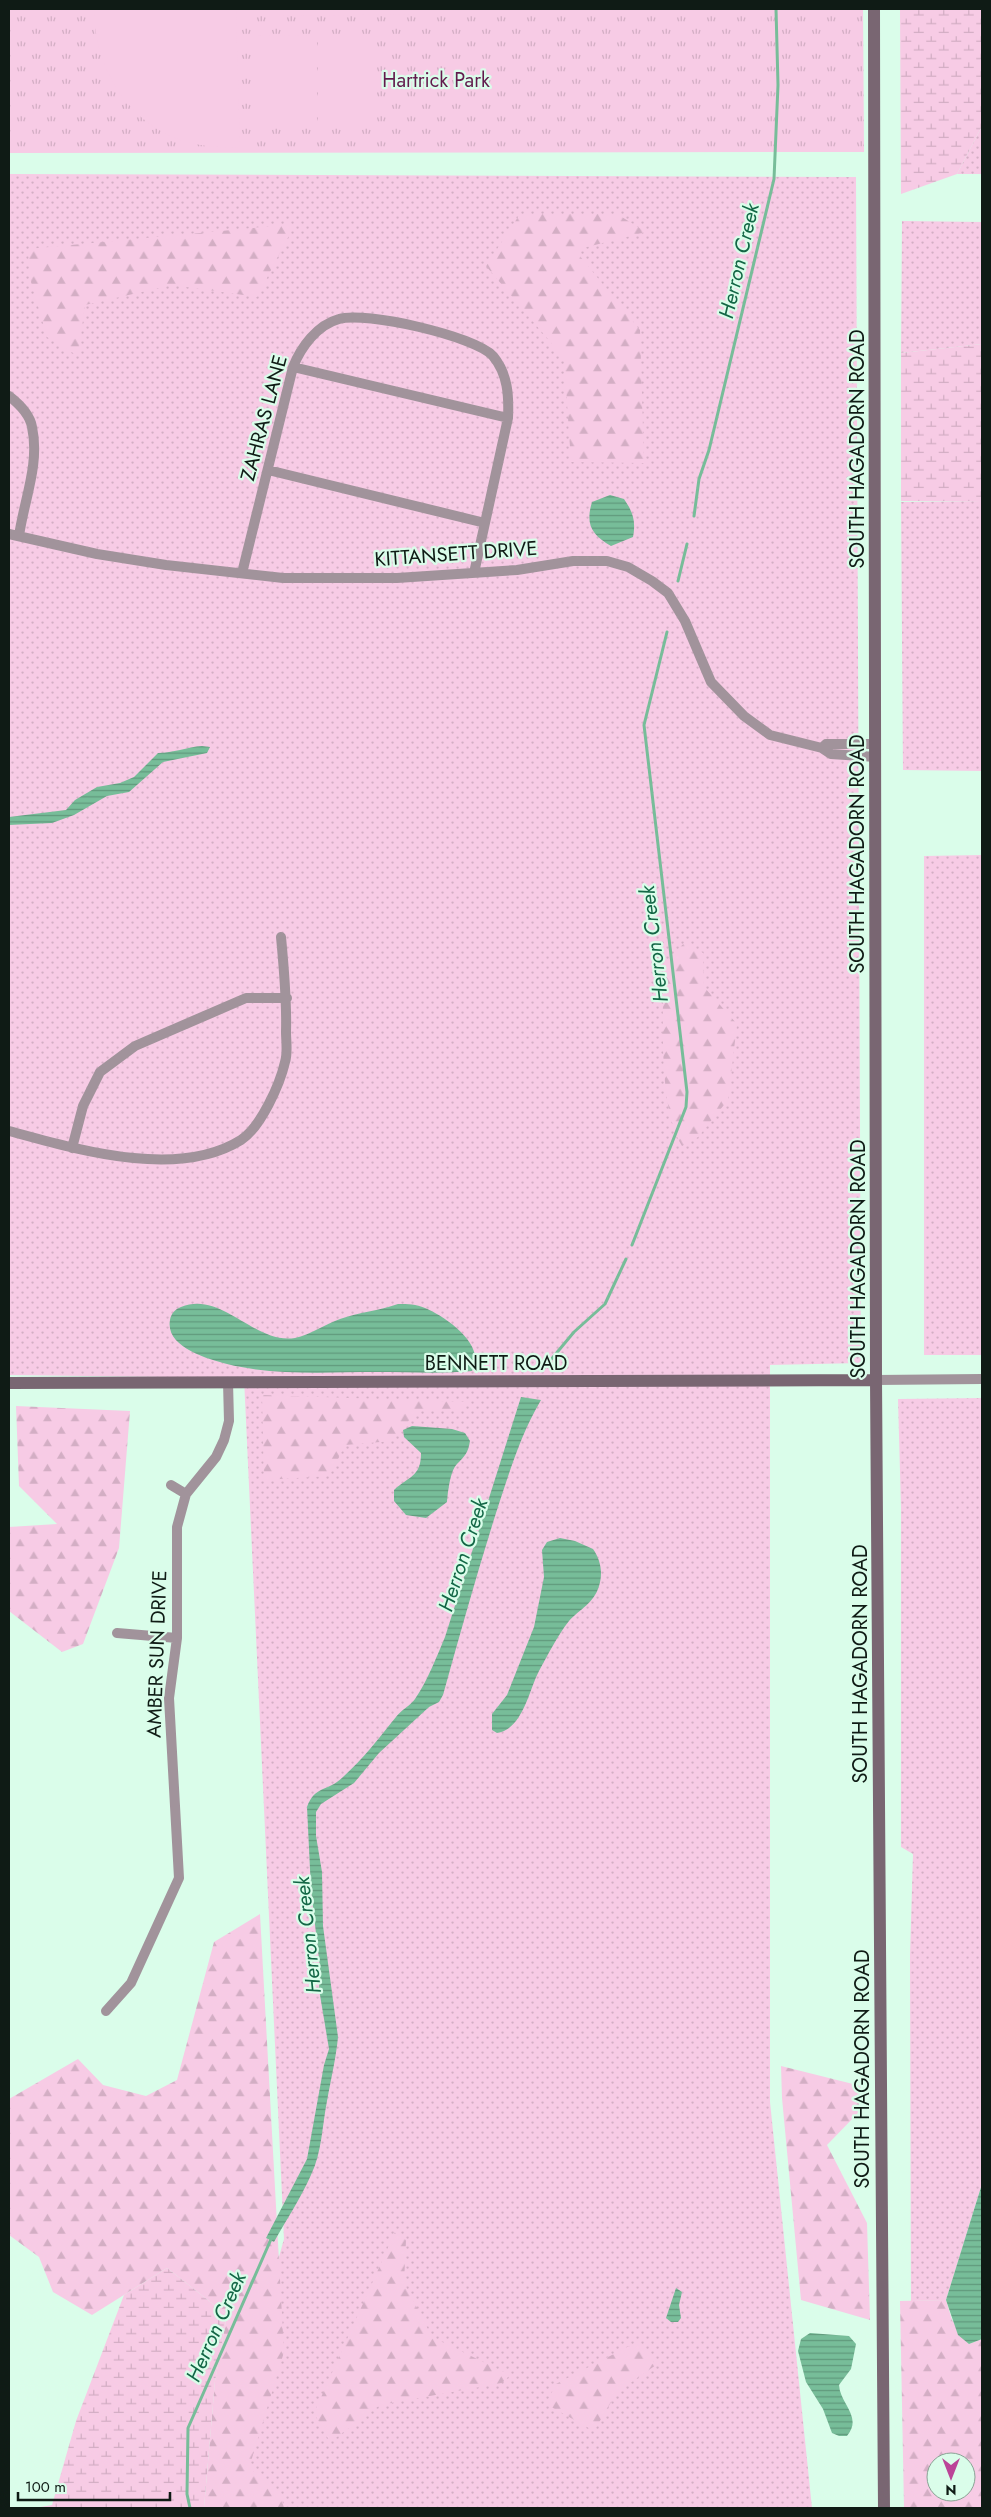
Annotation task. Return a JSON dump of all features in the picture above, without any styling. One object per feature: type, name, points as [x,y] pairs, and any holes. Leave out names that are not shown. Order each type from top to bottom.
[{"type":"street","name":"SOUTH HAGADORN ROAD","points":[[874,9],[876,1380],[884,2508]]},
{"type":"street","name":"ZAHRAS LANE","points":[[242,573],[293,367],[299,352],[323,327],[339,319],[369,317],[466,340],[492,355],[503,371],[509,403],[508,418],[474,573]]},
{"type":"street","points":[[293,367],[508,418]]},
{"type":"street","points":[[9,396],[20,407],[32,425],[34,455],[29,492],[14,535]]},
{"type":"street","points":[[268,470],[485,523]]},
{"type":"street","name":"KITTANSETT DRIVE","points":[[14,535],[97,554],[157,564],[283,578],[397,578],[517,570],[574,561],[607,561],[628,567],[668,593],[686,621],[711,682],[744,716],[770,735],[822,748],[831,754],[876,757]]},
{"type":"street","name":"KITTANSETT DRIVE","points":[[822,748],[826,744],[876,744]]},
{"type":"street","points":[[9,1131],[72,1148],[163,1161],[202,1157],[242,1139],[269,1106],[286,1061],[287,998],[281,937]]},
{"type":"street","points":[[72,1148],[84,1106],[100,1072],[135,1046],[246,998],[287,998]]},
{"type":"street","name":"BENNETT ROAD","points":[[9,1383],[982,1379]]},
{"type":"street","name":"AMBER SUN DRIVE","points":[[106,2011],[131,1983],[179,1878],[169,1698],[177,1638],[177,1527],[186,1494],[216,1457],[224,1440],[229,1421],[228,1382]]},
{"type":"street","points":[[171,1485],[186,1494]]},
{"type":"street","points":[[117,1633],[177,1638]]},
{"type":"green space","name":"Hartrick Park","points":[[9,9],[863,9],[864,152],[9,153]]},
{"type":"green space","points":[[95,9],[236,9],[240,148],[207,146],[183,141],[157,129],[141,117],[115,86],[106,68],[99,49]]},
{"type":"green space","points":[[273,9],[416,9],[416,14],[281,16]]},
{"type":"green space","points":[[900,9],[982,9],[982,126],[957,174],[901,194]]},
{"type":"green space","points":[[313,35],[313,125],[254,125],[254,36]]},
{"type":"green space","points":[[318,35],[377,35],[377,125],[318,125]]},
{"type":"green space","points":[[982,126],[982,174],[957,174]]},
{"type":"green space","points":[[9,174],[856,177],[861,1363],[770,1365],[770,2102],[812,2508],[239,2508],[220,2466],[284,2239],[244,1378],[9,1375]]},
{"type":"green space","points":[[520,214],[617,214],[646,232],[575,250],[640,330],[644,463],[571,462],[564,358],[486,266]]},
{"type":"green space","points":[[902,221],[982,222],[982,344],[901,353]]},
{"type":"green space","points":[[295,224],[257,297],[172,285],[85,305],[78,356],[47,337],[30,278],[28,249]]},
{"type":"green space","points":[[982,344],[982,501],[901,501],[901,353]]},
{"type":"green space","points":[[982,501],[982,771],[903,770],[901,502]]},
{"type":"green space","points":[[982,855],[982,1355],[924,1355],[924,856]]},
{"type":"green space","points":[[685,942],[703,953],[704,987],[737,1024],[728,1100],[698,1137],[682,1146],[674,1129],[665,1084],[663,966]]},
{"type":"green space","points":[[262,1395],[466,1402],[465,1411],[417,1411],[392,1441],[345,1445],[329,1476],[264,1480]]},
{"type":"green space","points":[[982,1398],[982,2184],[946,2300],[911,2301],[910,1956],[913,1854],[901,1847],[901,1508],[898,1399]]},
{"type":"green space","points":[[16,1406],[130,1411],[119,1548],[83,1644],[62,1652],[9,1611],[9,1527],[57,1524],[19,1486]]},
{"type":"green space","points":[[260,1914],[284,2352],[249,2468],[280,2492],[284,2508],[204,2508],[215,2381],[227,2315],[167,2268],[92,2315],[53,2292],[39,2257],[9,2235],[9,2099],[78,2059],[103,2085],[146,2096],[177,2080],[214,1942]]},
{"type":"green space","points":[[781,2066],[861,2086],[858,2113],[827,2145],[867,2223],[870,2320],[801,2300],[782,2098]]},
{"type":"green space","points":[[395,2232],[406,2240],[404,2283],[432,2337],[510,2375],[502,2383],[380,2405],[330,2442],[314,2413]]},
{"type":"green space","points":[[167,2268],[227,2315],[215,2381],[204,2508],[35,2508],[52,2505],[76,2421],[124,2295]]},
{"type":"green space","points":[[946,2300],[952,2320],[969,2344],[982,2339],[982,2508],[904,2508],[900,2301]]},
{"type":"green space","points":[[637,2342],[656,2365],[617,2392],[594,2431],[546,2404],[556,2384]]},
{"type":"shaded area","points":[[610,495],[624,499],[630,508],[634,521],[633,537],[611,546],[595,533],[589,517],[592,502]]},
{"type":"shaded area","points":[[202,746],[210,747],[207,753],[163,762],[129,792],[107,796],[74,815],[52,823],[9,825],[9,817],[66,810],[75,800],[97,787],[120,783],[134,777],[158,753]]},
{"type":"shaded area","points":[[196,1304],[225,1311],[266,1334],[280,1338],[295,1338],[334,1321],[398,1304],[422,1307],[443,1318],[462,1333],[474,1352],[475,1361],[472,1371],[436,1373],[283,1372],[245,1368],[209,1359],[189,1350],[174,1338],[170,1329],[170,1320],[175,1310]]},
{"type":"shaded area","points":[[521,1397],[541,1400],[521,1441],[506,1483],[475,1581],[443,1695],[439,1702],[429,1707],[379,1753],[354,1783],[321,1804],[316,1812],[316,1836],[322,1872],[323,1926],[338,2037],[320,2148],[315,2166],[303,2192],[274,2242],[266,2238],[307,2159],[324,2065],[329,2049],[319,1989],[320,1968],[311,1890],[307,1807],[314,1795],[337,1782],[357,1763],[420,1692],[445,1637]]},
{"type":"shaded area","points":[[412,1426],[452,1429],[465,1433],[470,1441],[466,1454],[453,1471],[447,1502],[426,1518],[406,1515],[394,1501],[394,1490],[413,1475],[419,1467],[421,1453],[404,1437],[403,1430]]},
{"type":"shaded area","points":[[560,1538],[575,1541],[593,1549],[600,1567],[601,1577],[599,1586],[594,1597],[569,1621],[557,1639],[539,1671],[519,1717],[506,1730],[497,1733],[492,1730],[492,1714],[507,1695],[534,1627],[544,1577],[542,1550],[547,1542]]},
{"type":"shaded area","points":[[982,2184],[982,2339],[969,2344],[958,2335],[946,2300]]},
{"type":"shaded area","points":[[676,2288],[682,2292],[679,2305],[681,2318],[678,2322],[671,2322],[666,2318]]},
{"type":"shaded area","points":[[810,2333],[849,2336],[856,2344],[851,2369],[839,2385],[853,2423],[847,2436],[839,2436],[832,2433],[823,2409],[806,2382],[798,2351],[801,2339]]},
{"type":"waterway","name":"Herron Creek","points":[[694,516],[699,479],[709,450],[774,179],[778,85],[776,9]]},
{"type":"waterway","name":"Herron Creek","points":[[678,581],[687,544]]},
{"type":"waterway","name":"Herron Creek","points":[[632,1245],[686,1107],[687,1092],[644,725],[667,632]]},
{"type":"waterway","name":"Herron Creek","points":[[544,1368],[574,1332],[605,1304],[626,1259]]},
{"type":"waterway","name":"Herron Creek","points":[[190,2508],[187,2494],[188,2428],[272,2237]]}]
